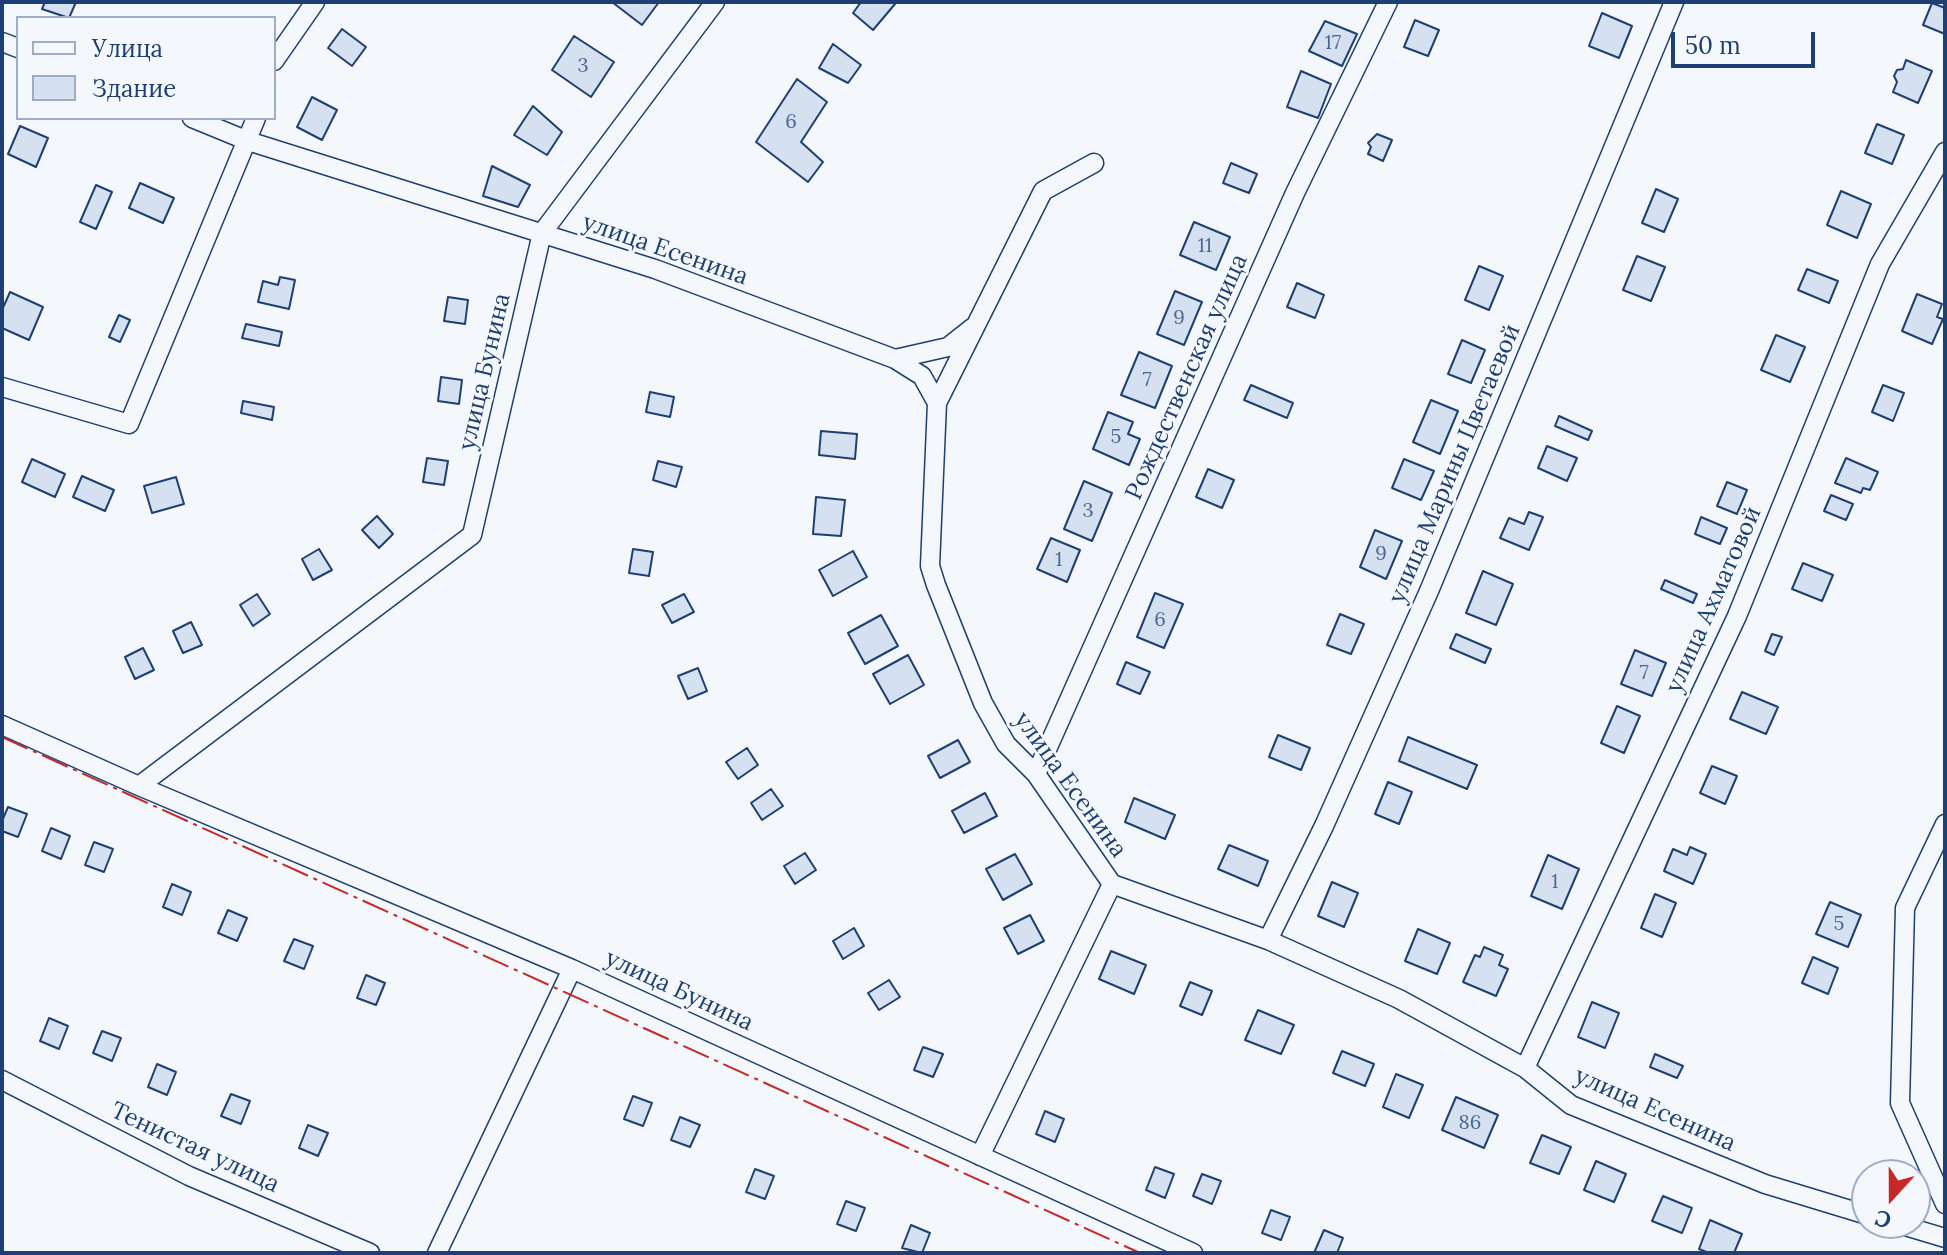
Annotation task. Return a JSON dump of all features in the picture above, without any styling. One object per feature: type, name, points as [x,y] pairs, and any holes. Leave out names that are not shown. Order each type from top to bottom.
[{"type":"street","points":[[276,58],[315,2]]},
{"type":"street","points":[[542,233],[715,2]]},
{"type":"street","name":"Рождественская улица","points":[[1036,774],[1295,193],[1388,2]]},
{"type":"street","name":"улица Марины Цветаевой","points":[[1268,940],[1324,826],[1429,591],[1674,2]]},
{"type":"street","name":"улица Есенина","points":[[197,120],[248,141],[655,269],[895,359],[922,376],[937,403],[930,566],[983,703],[1006,744],[1036,774],[1112,884],[1268,940],[1399,999],[1525,1068],[1571,1105],[1765,1184],[1851,1210]]},
{"type":"street","points":[[2,387],[129,424],[255,120]]},
{"type":"street","name":"улица Ахматовой","points":[[1525,1068],[1737,616],[1880,264],[1945,152]]},
{"type":"street","points":[[937,403],[1043,191],[1094,163]]},
{"type":"street","name":"улица Бунина","points":[[139,786],[472,535],[542,233]]},
{"type":"street","points":[[895,359],[948,347],[978,323]]},
{"type":"street","name":"улица Бунина","points":[[2,725],[572,969],[1193,1253]]},
{"type":"street","points":[[1945,824],[1905,908],[1900,1103],[1945,1204]]},
{"type":"street","points":[[980,1156],[1112,884]]},
{"type":"street","points":[[437,1253],[572,969]]},
{"type":"street","name":"Тенистая улица","points":[[2,1080],[189,1176],[370,1253]]},
{"type":"building","points":[[45,2],[76,2],[70,16],[42,9]]},
{"type":"building","points":[[612,2],[659,2],[642,25]]},
{"type":"building","points":[[861,2],[895,4],[873,30],[853,13]]},
{"type":"building","points":[[1932,3],[1945,8],[1945,34],[1923,25]]},
{"type":"building","points":[[1602,13],[1632,26],[1619,58],[1589,46]]},
{"type":"building","points":[[1415,20],[1439,30],[1428,56],[1404,47]]},
{"type":"building","points":[[1325,21],[1357,34],[1342,66],[1309,51]]},
{"type":"building","points":[[342,29],[366,47],[352,66],[328,48]]},
{"type":"building","points":[[574,36],[614,62],[591,97],[552,70]]},
{"type":"building","points":[[833,44],[861,65],[848,83],[819,68]]},
{"type":"building","points":[[1906,60],[1932,71],[1918,103],[1893,92],[1897,82],[1894,76],[1897,70],[1903,69]]},
{"type":"building","points":[[1301,71],[1331,84],[1318,118],[1287,107]]},
{"type":"building","points":[[797,79],[827,102],[801,142],[823,162],[808,182],[756,142]]},
{"type":"building","points":[[312,97],[337,110],[322,140],[297,127]]},
{"type":"building","points":[[533,106],[562,132],[547,155],[514,135]]},
{"type":"building","points":[[1877,124],[1904,135],[1892,164],[1865,153]]},
{"type":"building","points":[[20,126],[48,138],[36,167],[8,154]]},
{"type":"building","points":[[1377,134],[1392,140],[1383,161],[1368,154],[1371,147],[1368,143]]},
{"type":"building","points":[[1231,163],[1257,174],[1249,193],[1223,183]]},
{"type":"building","points":[[492,166],[530,185],[518,207],[483,196]]},
{"type":"building","points":[[140,183],[174,198],[163,223],[129,208]]},
{"type":"building","points":[[96,185],[112,192],[96,229],[80,222]]},
{"type":"building","points":[[1656,189],[1678,199],[1664,232],[1642,223]]},
{"type":"building","points":[[1841,191],[1871,204],[1857,238],[1827,225]]},
{"type":"building","points":[[1194,222],[1230,237],[1216,270],[1180,255]]},
{"type":"building","points":[[1637,256],[1665,267],[1651,301],[1623,290]]},
{"type":"building","points":[[1479,266],[1503,276],[1489,310],[1465,300]]},
{"type":"building","points":[[1807,269],[1838,281],[1829,303],[1798,290]]},
{"type":"building","points":[[280,277],[295,280],[289,309],[258,302],[263,281],[278,285]]},
{"type":"building","points":[[1297,283],[1324,295],[1315,318],[1287,307]]},
{"type":"building","points":[[1175,291],[1202,302],[1184,345],[1157,334]]},
{"type":"building","points":[[10,292],[43,307],[29,340],[2,328],[2,310]]},
{"type":"building","points":[[1917,294],[1942,304],[1937,317],[1943,319],[1932,344],[1902,331]]},
{"type":"building","points":[[448,297],[468,300],[465,324],[444,321]]},
{"type":"building","points":[[119,315],[130,320],[120,342],[109,337]]},
{"type":"building","points":[[246,324],[282,332],[279,346],[242,338]]},
{"type":"building","points":[[1776,335],[1805,347],[1790,382],[1761,370]]},
{"type":"building","points":[[1462,340],[1485,350],[1471,383],[1448,374]]},
{"type":"building","points":[[1139,352],[1172,366],[1155,408],[1121,395]]},
{"type":"building","points":[[441,377],[462,380],[459,404],[438,401]]},
{"type":"building","points":[[1251,385],[1293,403],[1287,418],[1244,400]]},
{"type":"building","points":[[1883,385],[1904,393],[1893,421],[1872,412]]},
{"type":"building","points":[[650,392],[674,397],[670,417],[646,412]]},
{"type":"building","points":[[1431,400],[1458,411],[1440,454],[1413,442]]},
{"type":"building","points":[[243,401],[274,407],[272,420],[241,413]]},
{"type":"building","points":[[1108,412],[1133,422],[1128,434],[1140,439],[1129,465],[1093,449]]},
{"type":"building","points":[[1559,416],[1592,431],[1588,440],[1555,426]]},
{"type":"building","points":[[821,431],[857,434],[855,459],[819,455]]},
{"type":"building","points":[[1547,446],[1577,458],[1567,481],[1538,468]]},
{"type":"building","points":[[427,458],[448,461],[444,485],[423,482]]},
{"type":"building","points":[[1846,458],[1878,472],[1870,490],[1863,488],[1861,493],[1835,483]]},
{"type":"building","points":[[32,459],[65,474],[55,497],[22,482]]},
{"type":"building","points":[[1404,459],[1434,471],[1421,500],[1392,488]]},
{"type":"building","points":[[658,461],[682,467],[676,487],[653,480]]},
{"type":"building","points":[[1208,469],[1234,480],[1222,508],[1196,497]]},
{"type":"building","points":[[82,476],[114,490],[105,511],[73,497]]},
{"type":"building","points":[[176,477],[184,504],[152,513],[144,486]]},
{"type":"building","points":[[1084,481],[1112,493],[1092,541],[1064,529]]},
{"type":"building","points":[[1727,482],[1747,490],[1737,514],[1717,506]]},
{"type":"building","points":[[1831,495],[1853,504],[1846,520],[1824,511]]},
{"type":"building","points":[[816,497],[845,500],[841,536],[813,534]]},
{"type":"building","points":[[1529,512],[1543,517],[1529,550],[1500,538],[1509,518],[1524,524]]},
{"type":"building","points":[[377,516],[393,534],[379,548],[362,530]]},
{"type":"building","points":[[1701,517],[1727,528],[1720,544],[1695,534]]},
{"type":"building","points":[[1375,530],[1402,541],[1386,579],[1360,567]]},
{"type":"building","points":[[1051,538],[1080,550],[1067,582],[1037,569]]},
{"type":"building","points":[[319,549],[332,570],[313,580],[302,559]]},
{"type":"building","points":[[633,549],[653,552],[649,576],[629,573]]},
{"type":"building","points":[[853,551],[867,577],[833,596],[819,570]]},
{"type":"building","points":[[1803,563],[1833,575],[1822,601],[1792,589]]},
{"type":"building","points":[[1483,571],[1513,584],[1496,625],[1466,613]]},
{"type":"building","points":[[1665,580],[1697,594],[1693,603],[1661,589]]},
{"type":"building","points":[[1155,593],[1183,604],[1164,648],[1137,637]]},
{"type":"building","points":[[257,594],[270,614],[253,626],[240,605]]},
{"type":"building","points":[[684,594],[694,612],[672,623],[662,605]]},
{"type":"building","points":[[1340,614],[1364,624],[1351,654],[1327,645]]},
{"type":"building","points":[[881,615],[898,646],[865,664],[848,633]]},
{"type":"building","points":[[191,622],[202,645],[183,653],[173,631]]},
{"type":"building","points":[[1456,634],[1491,649],[1485,663],[1450,648]]},
{"type":"building","points":[[1772,634],[1782,637],[1774,655],[1765,651]]},
{"type":"building","points":[[143,648],[154,670],[135,679],[125,657]]},
{"type":"building","points":[[1635,650],[1666,663],[1652,696],[1621,684]]},
{"type":"building","points":[[908,655],[924,685],[890,704],[873,674]]},
{"type":"building","points":[[1126,662],[1150,672],[1140,694],[1117,684]]},
{"type":"building","points":[[698,668],[707,691],[688,699],[678,676]]},
{"type":"building","points":[[1742,692],[1778,707],[1766,734],[1730,719]]},
{"type":"building","points":[[1617,706],[1640,716],[1624,753],[1601,743]]},
{"type":"building","points":[[1278,735],[1310,748],[1301,770],[1269,757]]},
{"type":"building","points":[[1408,737],[1477,765],[1467,789],[1399,761]]},
{"type":"building","points":[[958,740],[970,762],[940,778],[928,756]]},
{"type":"building","points":[[747,748],[758,765],[738,779],[726,762]]},
{"type":"building","points":[[1712,766],[1737,776],[1725,804],[1700,793]]},
{"type":"building","points":[[1388,782],[1412,792],[1399,824],[1375,814]]},
{"type":"building","points":[[771,789],[783,806],[762,820],[751,803]]},
{"type":"building","points":[[985,793],[997,816],[964,833],[952,811]]},
{"type":"building","points":[[1134,798],[1175,815],[1165,839],[1125,822]]},
{"type":"building","points":[[8,807],[27,814],[18,837],[2,831],[2,821]]},
{"type":"building","points":[[51,828],[70,836],[61,859],[42,851]]},
{"type":"building","points":[[94,842],[113,849],[104,872],[85,865]]},
{"type":"building","points":[[1229,845],[1268,861],[1258,886],[1218,869]]},
{"type":"building","points":[[1690,847],[1706,854],[1693,884],[1664,871],[1673,849],[1687,855]]},
{"type":"building","points":[[805,853],[816,870],[795,884],[784,866]]},
{"type":"building","points":[[1015,854],[1032,884],[1003,900],[986,869]]},
{"type":"building","points":[[1548,855],[1579,869],[1562,909],[1531,896]]},
{"type":"building","points":[[1332,882],[1358,893],[1344,927],[1318,916]]},
{"type":"building","points":[[172,884],[191,892],[182,915],[163,907]]},
{"type":"building","points":[[1655,894],[1676,903],[1662,937],[1641,928]]},
{"type":"building","points":[[1830,902],[1861,915],[1848,947],[1816,934]]},
{"type":"building","points":[[228,910],[247,918],[237,941],[218,933]]},
{"type":"building","points":[[1030,915],[1044,941],[1018,954],[1004,928]]},
{"type":"building","points":[[854,928],[864,946],[843,959],[833,941]]},
{"type":"building","points":[[1418,929],[1450,943],[1437,974],[1405,961]]},
{"type":"building","points":[[294,939],[313,946],[304,969],[284,961]]},
{"type":"building","points":[[1484,947],[1503,955],[1499,965],[1508,969],[1496,996],[1463,982],[1475,955],[1480,957]]},
{"type":"building","points":[[1111,951],[1146,965],[1134,994],[1099,979]]},
{"type":"building","points":[[1813,957],[1838,968],[1828,994],[1802,983]]},
{"type":"building","points":[[366,975],[385,983],[376,1005],[357,998]]},
{"type":"building","points":[[889,980],[900,997],[879,1010],[868,993]]},
{"type":"building","points":[[1190,982],[1212,991],[1202,1015],[1180,1006]]},
{"type":"building","points":[[1592,1002],[1619,1013],[1605,1048],[1578,1037]]},
{"type":"building","points":[[1258,1010],[1294,1025],[1281,1054],[1245,1040]]},
{"type":"building","points":[[49,1018],[68,1026],[59,1049],[40,1041]]},
{"type":"building","points":[[102,1031],[121,1038],[112,1061],[93,1053]]},
{"type":"building","points":[[923,1047],[943,1054],[933,1077],[914,1070]]},
{"type":"building","points":[[1342,1051],[1374,1064],[1365,1086],[1333,1073]]},
{"type":"building","points":[[1655,1054],[1683,1066],[1677,1078],[1650,1067]]},
{"type":"building","points":[[157,1064],[176,1072],[167,1095],[148,1087]]},
{"type":"building","points":[[1396,1074],[1423,1085],[1409,1118],[1383,1107]]},
{"type":"building","points":[[231,1094],[250,1101],[241,1124],[221,1116]]},
{"type":"building","points":[[633,1096],[652,1103],[643,1126],[624,1119]]},
{"type":"building","points":[[1456,1097],[1498,1115],[1484,1148],[1442,1130]]},
{"type":"building","points":[[1045,1111],[1064,1119],[1055,1142],[1036,1134]]},
{"type":"building","points":[[680,1117],[700,1125],[690,1147],[671,1140]]},
{"type":"building","points":[[308,1125],[328,1133],[318,1156],[299,1148]]},
{"type":"building","points":[[1542,1135],[1571,1147],[1559,1174],[1530,1163]]},
{"type":"building","points":[[1596,1161],[1626,1174],[1614,1202],[1584,1190]]},
{"type":"building","points":[[1155,1167],[1174,1174],[1165,1198],[1146,1190]]},
{"type":"building","points":[[755,1169],[774,1176],[765,1199],[746,1192]]},
{"type":"building","points":[[1202,1174],[1221,1181],[1212,1204],[1193,1196]]},
{"type":"building","points":[[1663,1196],[1692,1208],[1682,1233],[1652,1221]]},
{"type":"building","points":[[846,1201],[865,1208],[856,1231],[837,1224]]},
{"type":"building","points":[[1271,1210],[1290,1217],[1281,1240],[1262,1233]]},
{"type":"building","points":[[1710,1220],[1742,1234],[1734,1253],[1709,1253],[1699,1249]]},
{"type":"building","points":[[911,1225],[930,1233],[922,1253],[902,1248]]},
{"type":"building","points":[[1324,1230],[1343,1238],[1337,1253],[1314,1253]]},
{"type":"power","points":[[2,737],[1140,1253]]}]
